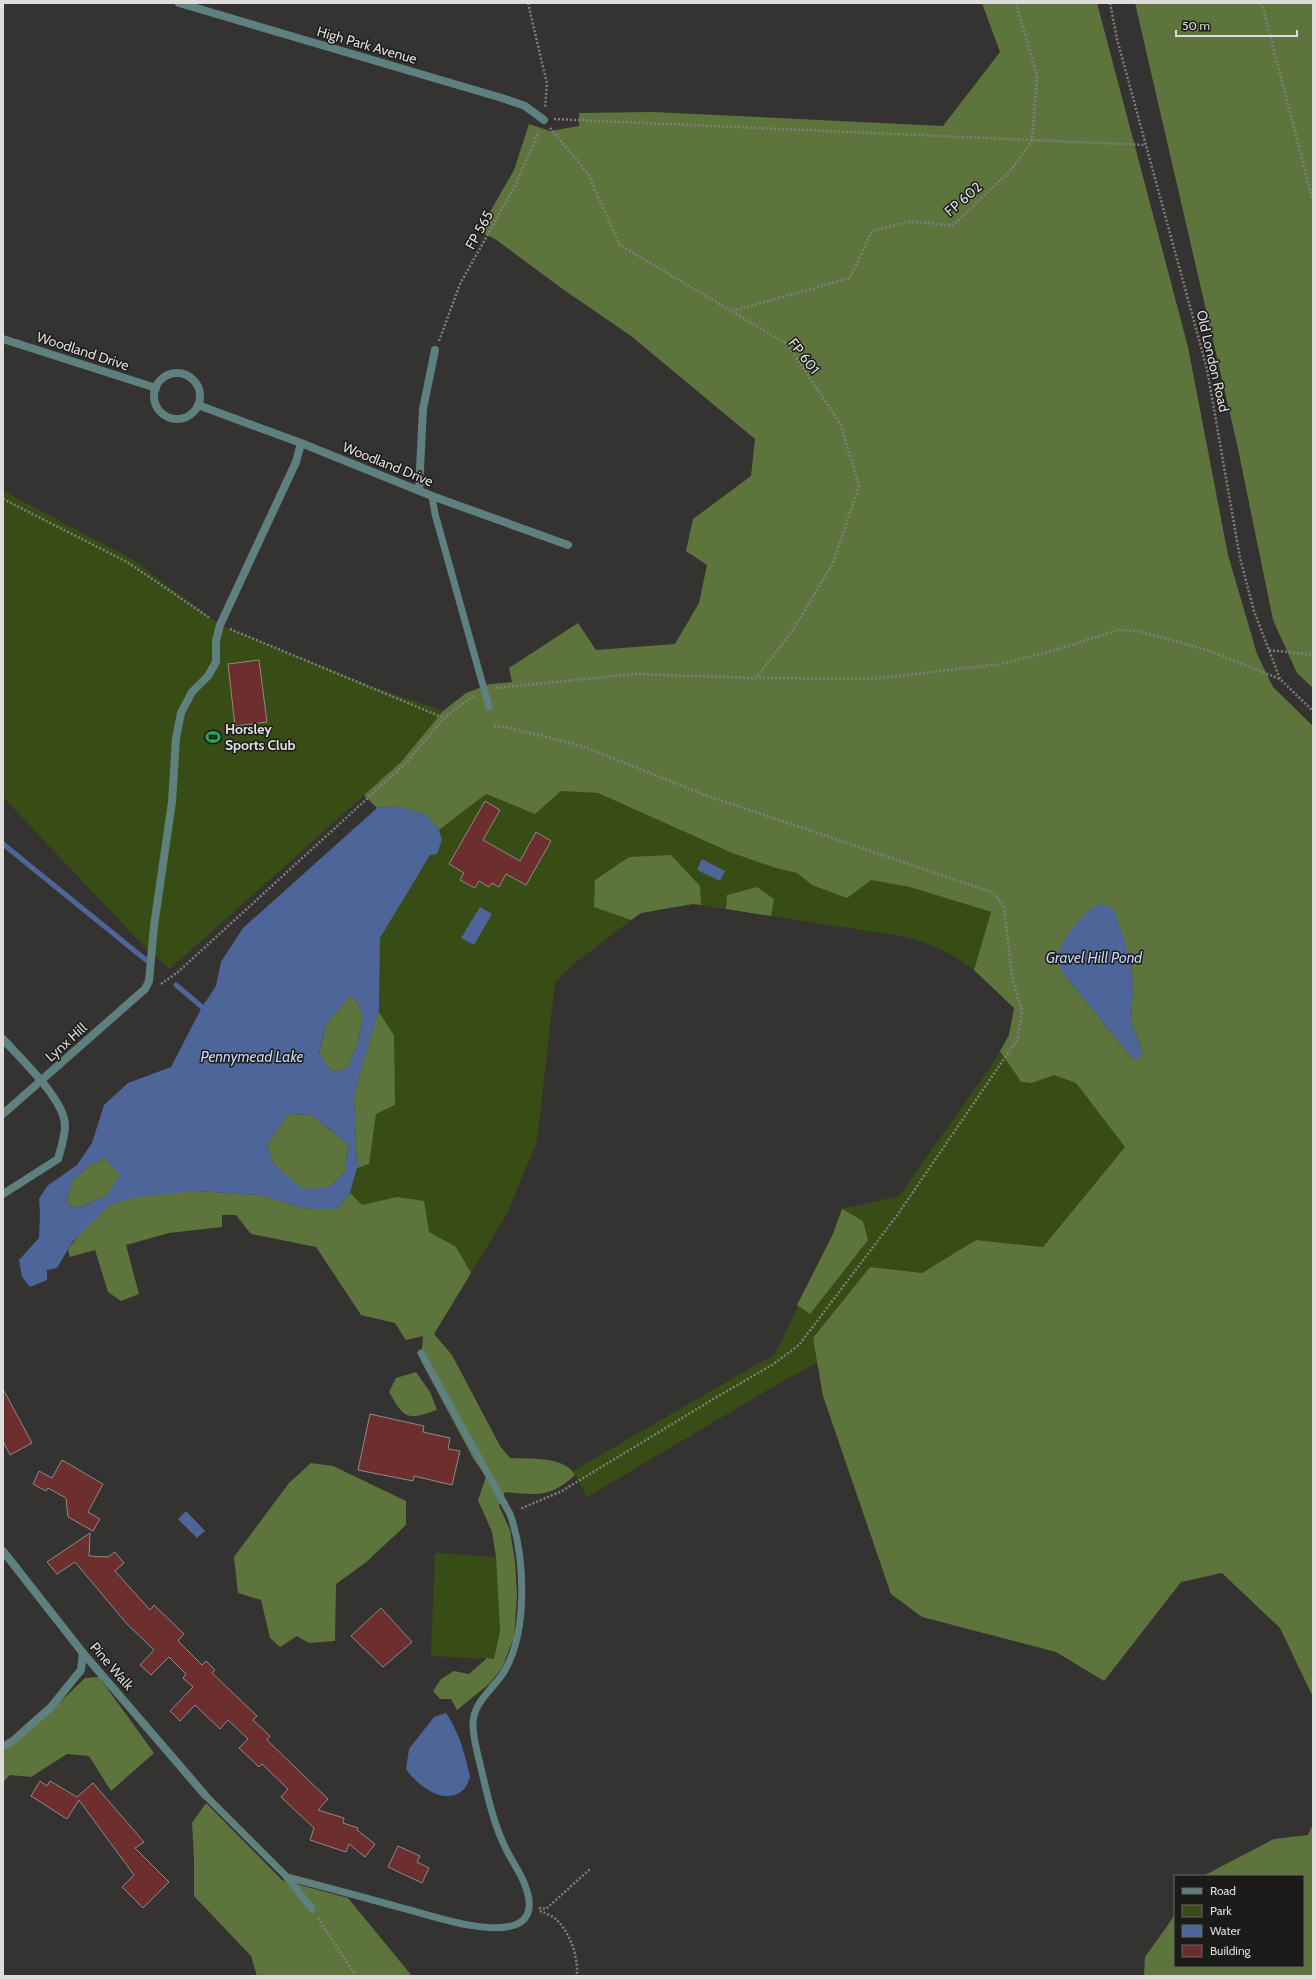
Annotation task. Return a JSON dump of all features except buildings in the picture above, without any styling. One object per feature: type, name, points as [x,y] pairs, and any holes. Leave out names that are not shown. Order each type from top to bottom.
[{"type":"street","name":"High Park Avenue","points":[[179,3],[502,98],[524,106],[544,120]]},
{"type":"street","name":"Woodland Drive","points":[[3,339],[156,388]]},
{"type":"street","points":[[419,490],[423,409],[435,350]]},
{"type":"street","points":[[174,373],[186,374],[196,382],[200,393],[198,406],[191,415],[180,419],[168,417],[159,410],[154,399],[156,388],[163,378],[174,373]]},
{"type":"street","name":"Woodland Drive","points":[[198,406],[301,443],[432,496],[568,546]]},
{"type":"street","points":[[145,989],[149,981],[154,926],[172,802],[176,738],[180,719],[192,692],[208,676],[216,662],[216,641],[220,625],[296,462],[301,443]]},
{"type":"street","name":"Lynx Hill","points":[[3,1114],[145,989]]},
{"type":"street","points":[[3,1039],[62,1108],[65,1125],[64,1140],[58,1159],[3,1194]]},
{"type":"street","name":"Pine Walk","points":[[3,1551],[83,1653],[205,1796]]},
{"type":"street","points":[[3,1747],[14,1740],[51,1707],[81,1670],[83,1653]]},
{"type":"lane","points":[[432,496],[435,514],[489,707]]},
{"type":"lane","points":[[286,1877],[466,1925],[500,1927],[516,1925],[526,1916],[530,1907],[526,1886],[505,1848],[496,1825],[476,1748],[473,1724],[475,1709],[504,1672],[513,1654],[518,1638],[522,1578],[516,1531],[510,1514],[421,1353]]},
{"type":"lane","points":[[205,1796],[286,1877],[312,1909]]},
{"type":"path","name":"FP 565","points":[[435,350],[460,284],[515,186],[544,120],[547,84],[528,3]]},
{"type":"path","name":"FP 602","points":[[732,311],[850,278],[872,231],[911,222],[952,226],[1012,169],[1032,140],[1038,76],[1016,3]]},
{"type":"path","name":"Old London Road","points":[[1110,3],[1117,39],[1207,369],[1240,558],[1254,611],[1280,679],[1313,710]]},
{"type":"path","points":[[1260,3],[1263,8],[1313,201]]},
{"type":"path","points":[[544,120],[571,119],[1146,145]]},
{"type":"path","name":"FP 601","points":[[544,120],[588,174],[620,245],[787,344],[841,425],[859,486],[832,563],[793,630],[756,678]]},
{"type":"path","points":[[3,499],[128,562],[220,625],[444,718]]},
{"type":"path","points":[[491,688],[633,674],[756,678],[871,679],[1002,664],[1052,651],[1118,630],[1138,631],[1207,650],[1280,679]]},
{"type":"path","points":[[1269,650],[1313,655]]},
{"type":"path","points":[[145,989],[160,985],[178,972],[406,762],[444,718],[473,695],[479,693]]},
{"type":"path","points":[[494,726],[510,728],[582,746],[705,795],[994,893],[1004,907],[1012,976],[1022,1012],[1017,1040],[898,1214],[799,1345],[772,1365],[562,1491],[510,1514]]},
{"type":"path","points":[[530,1907],[546,1908],[590,1869]]},
{"type":"path","points":[[530,1907],[556,1918],[572,1942],[577,1964],[577,1976]]},
{"type":"path","points":[[312,1909],[356,1976]]},
{"type":"green space","points":[[982,3],[1097,3],[1188,347],[1228,555],[1257,654],[1273,687],[1313,726],[1313,1697],[1280,1628],[1222,1573],[1181,1582],[1104,1681],[1056,1652],[922,1617],[891,1594],[823,1396],[813,1338],[870,1267],[922,1273],[976,1240],[1043,1247],[1125,1147],[1076,1083],[1054,1075],[1032,1083],[1021,1082],[1000,1051],[1009,1035],[1014,1008],[974,970],[991,912],[910,887],[871,880],[847,898],[812,885],[797,873],[776,868],[732,853],[598,793],[561,791],[535,814],[486,794],[439,830],[425,814],[396,806],[377,808],[364,795],[401,762],[443,711],[466,693],[490,684],[512,682],[509,668],[578,623],[596,650],[675,644],[699,603],[707,565],[686,551],[693,519],[751,476],[755,439],[631,336],[564,290],[495,239],[479,231],[514,170],[529,124],[550,131],[579,126],[579,113],[653,112],[943,126],[1000,52]],"holes":[[[1131,963],[1133,983],[1131,1022],[1142,1051],[1137,1059],[1132,1058],[1064,974]]]},
{"type":"green space","points":[[1135,3],[1313,3],[1313,688],[1297,673],[1273,620],[1237,444]]},
{"type":"green space","name":"Horsley Sports Club","points":[[3,491],[132,559],[220,625],[371,686],[443,711],[401,762],[170,969],[137,939],[3,797]]},
{"type":"green space","points":[[561,791],[598,793],[732,853],[776,868],[797,873],[812,885],[871,880],[910,887],[991,912],[974,970],[939,949],[901,936],[693,904],[641,913],[576,962],[555,982],[537,1141],[507,1214],[434,1334],[406,1340],[395,1323],[361,1315],[337,1210],[350,1193],[357,1168],[354,1095],[379,1009],[380,938],[430,854],[437,854],[442,840],[439,830],[486,794],[535,814]]},
{"type":"green space","points":[[671,855],[700,886],[701,905],[693,904],[641,913],[631,920],[594,907],[595,880],[629,857]]},
{"type":"green space","points":[[757,887],[774,899],[771,916],[726,909],[727,895]]},
{"type":"green space","points":[[349,996],[357,1001],[363,1016],[357,1045],[347,1068],[332,1072],[319,1054],[326,1025]]},
{"type":"green space","points":[[378,1011],[394,1035],[395,1105],[376,1114],[369,1164],[357,1168],[354,1095]]},
{"type":"green space","points":[[1000,1051],[1021,1082],[1032,1083],[1054,1075],[1076,1083],[1125,1147],[1043,1247],[976,1240],[922,1273],[870,1267],[813,1338],[818,1362],[771,1388],[587,1497],[573,1471],[775,1354],[833,1234],[842,1209],[899,1196],[989,1069]]},
{"type":"green space","points":[[288,1114],[311,1115],[348,1144],[345,1172],[329,1188],[302,1190],[274,1164],[267,1145]]},
{"type":"green space","points":[[104,1158],[121,1175],[106,1196],[76,1208],[66,1203],[72,1181],[89,1166]]},
{"type":"green space","points":[[197,1191],[259,1195],[311,1210],[336,1210],[350,1193],[362,1205],[397,1197],[424,1201],[429,1232],[456,1247],[471,1273],[434,1334],[452,1355],[500,1446],[510,1458],[546,1460],[563,1464],[575,1475],[558,1488],[543,1493],[526,1494],[505,1492],[499,1506],[510,1530],[515,1562],[517,1594],[514,1637],[502,1668],[489,1684],[457,1710],[451,1699],[440,1699],[433,1691],[441,1679],[454,1671],[469,1674],[487,1658],[494,1659],[500,1631],[496,1557],[492,1532],[478,1500],[486,1477],[473,1458],[421,1361],[423,1336],[406,1340],[395,1323],[361,1315],[316,1247],[251,1234],[236,1215],[222,1215],[222,1227],[169,1233],[126,1245],[139,1294],[121,1301],[108,1292],[95,1250],[70,1257],[68,1250],[76,1238],[95,1217],[112,1203],[142,1195]]},
{"type":"green space","points":[[842,1209],[863,1221],[868,1240],[810,1314],[797,1305],[833,1234]]},
{"type":"green space","points":[[416,1372],[430,1392],[437,1410],[413,1416],[403,1413],[389,1392],[396,1378]]},
{"type":"green space","points":[[311,1463],[333,1466],[406,1501],[406,1525],[365,1563],[336,1584],[335,1641],[309,1643],[297,1636],[280,1647],[270,1638],[261,1600],[238,1593],[234,1557],[289,1483]]},
{"type":"green space","points":[[435,1553],[496,1557],[500,1631],[494,1659],[431,1656]]},
{"type":"green space","points":[[99,1677],[154,1753],[111,1791],[89,1756],[67,1754],[31,1777],[10,1775],[3,1782],[3,1752],[38,1723],[85,1678]]},
{"type":"green space","points":[[206,1803],[282,1880],[348,1898],[412,1976],[257,1976],[251,1956],[194,1896],[192,1823]]},
{"type":"green space","points":[[1313,1824],[1313,1976],[1144,1976],[1145,1957],[1174,1916],[1174,1967],[1304,1967],[1304,1875],[1205,1875],[1274,1839],[1308,1835]]},
{"type":"water","name":"Pennymead Lake","points":[[396,806],[425,814],[439,830],[442,840],[437,854],[430,855],[380,938],[379,1009],[354,1095],[357,1168],[350,1193],[336,1210],[311,1210],[259,1195],[197,1191],[136,1197],[111,1204],[73,1241],[57,1268],[47,1270],[47,1280],[30,1287],[22,1277],[19,1260],[39,1238],[39,1199],[47,1186],[77,1165],[92,1143],[104,1105],[128,1083],[171,1067],[202,1007],[216,986],[221,962],[243,928],[377,808]],"holes":[[[349,996],[357,1001],[363,1016],[357,1045],[347,1068],[332,1072],[319,1053],[326,1025]],[[288,1114],[311,1115],[348,1144],[345,1172],[329,1188],[302,1189],[274,1164],[267,1145]],[[104,1158],[120,1175],[106,1196],[76,1208],[66,1203],[72,1181],[89,1166]]]},
{"type":"water","points":[[702,859],[725,871],[720,881],[697,870]]},
{"type":"water","name":"Gravel Hill Pond","points":[[1100,904],[1110,906],[1116,914],[1131,963],[1133,983],[1131,1022],[1142,1051],[1141,1056],[1137,1059],[1132,1058],[1064,974],[1058,961],[1060,950],[1068,934],[1087,912]]},
{"type":"water","points":[[480,907],[492,914],[474,945],[461,938]]},
{"type":"water","points":[[186,1511],[205,1531],[197,1538],[178,1519]]},
{"type":"water","points":[[446,1713],[455,1728],[461,1744],[470,1777],[465,1788],[457,1794],[449,1796],[441,1795],[424,1788],[406,1769],[409,1749],[434,1717]]},
{"type":"waterway","points":[[3,844],[146,960]]},
{"type":"waterway","points":[[176,985],[202,1007]]},
{"type":"place","name":"Horsley Sports Club","points":[[213,737]]}]
